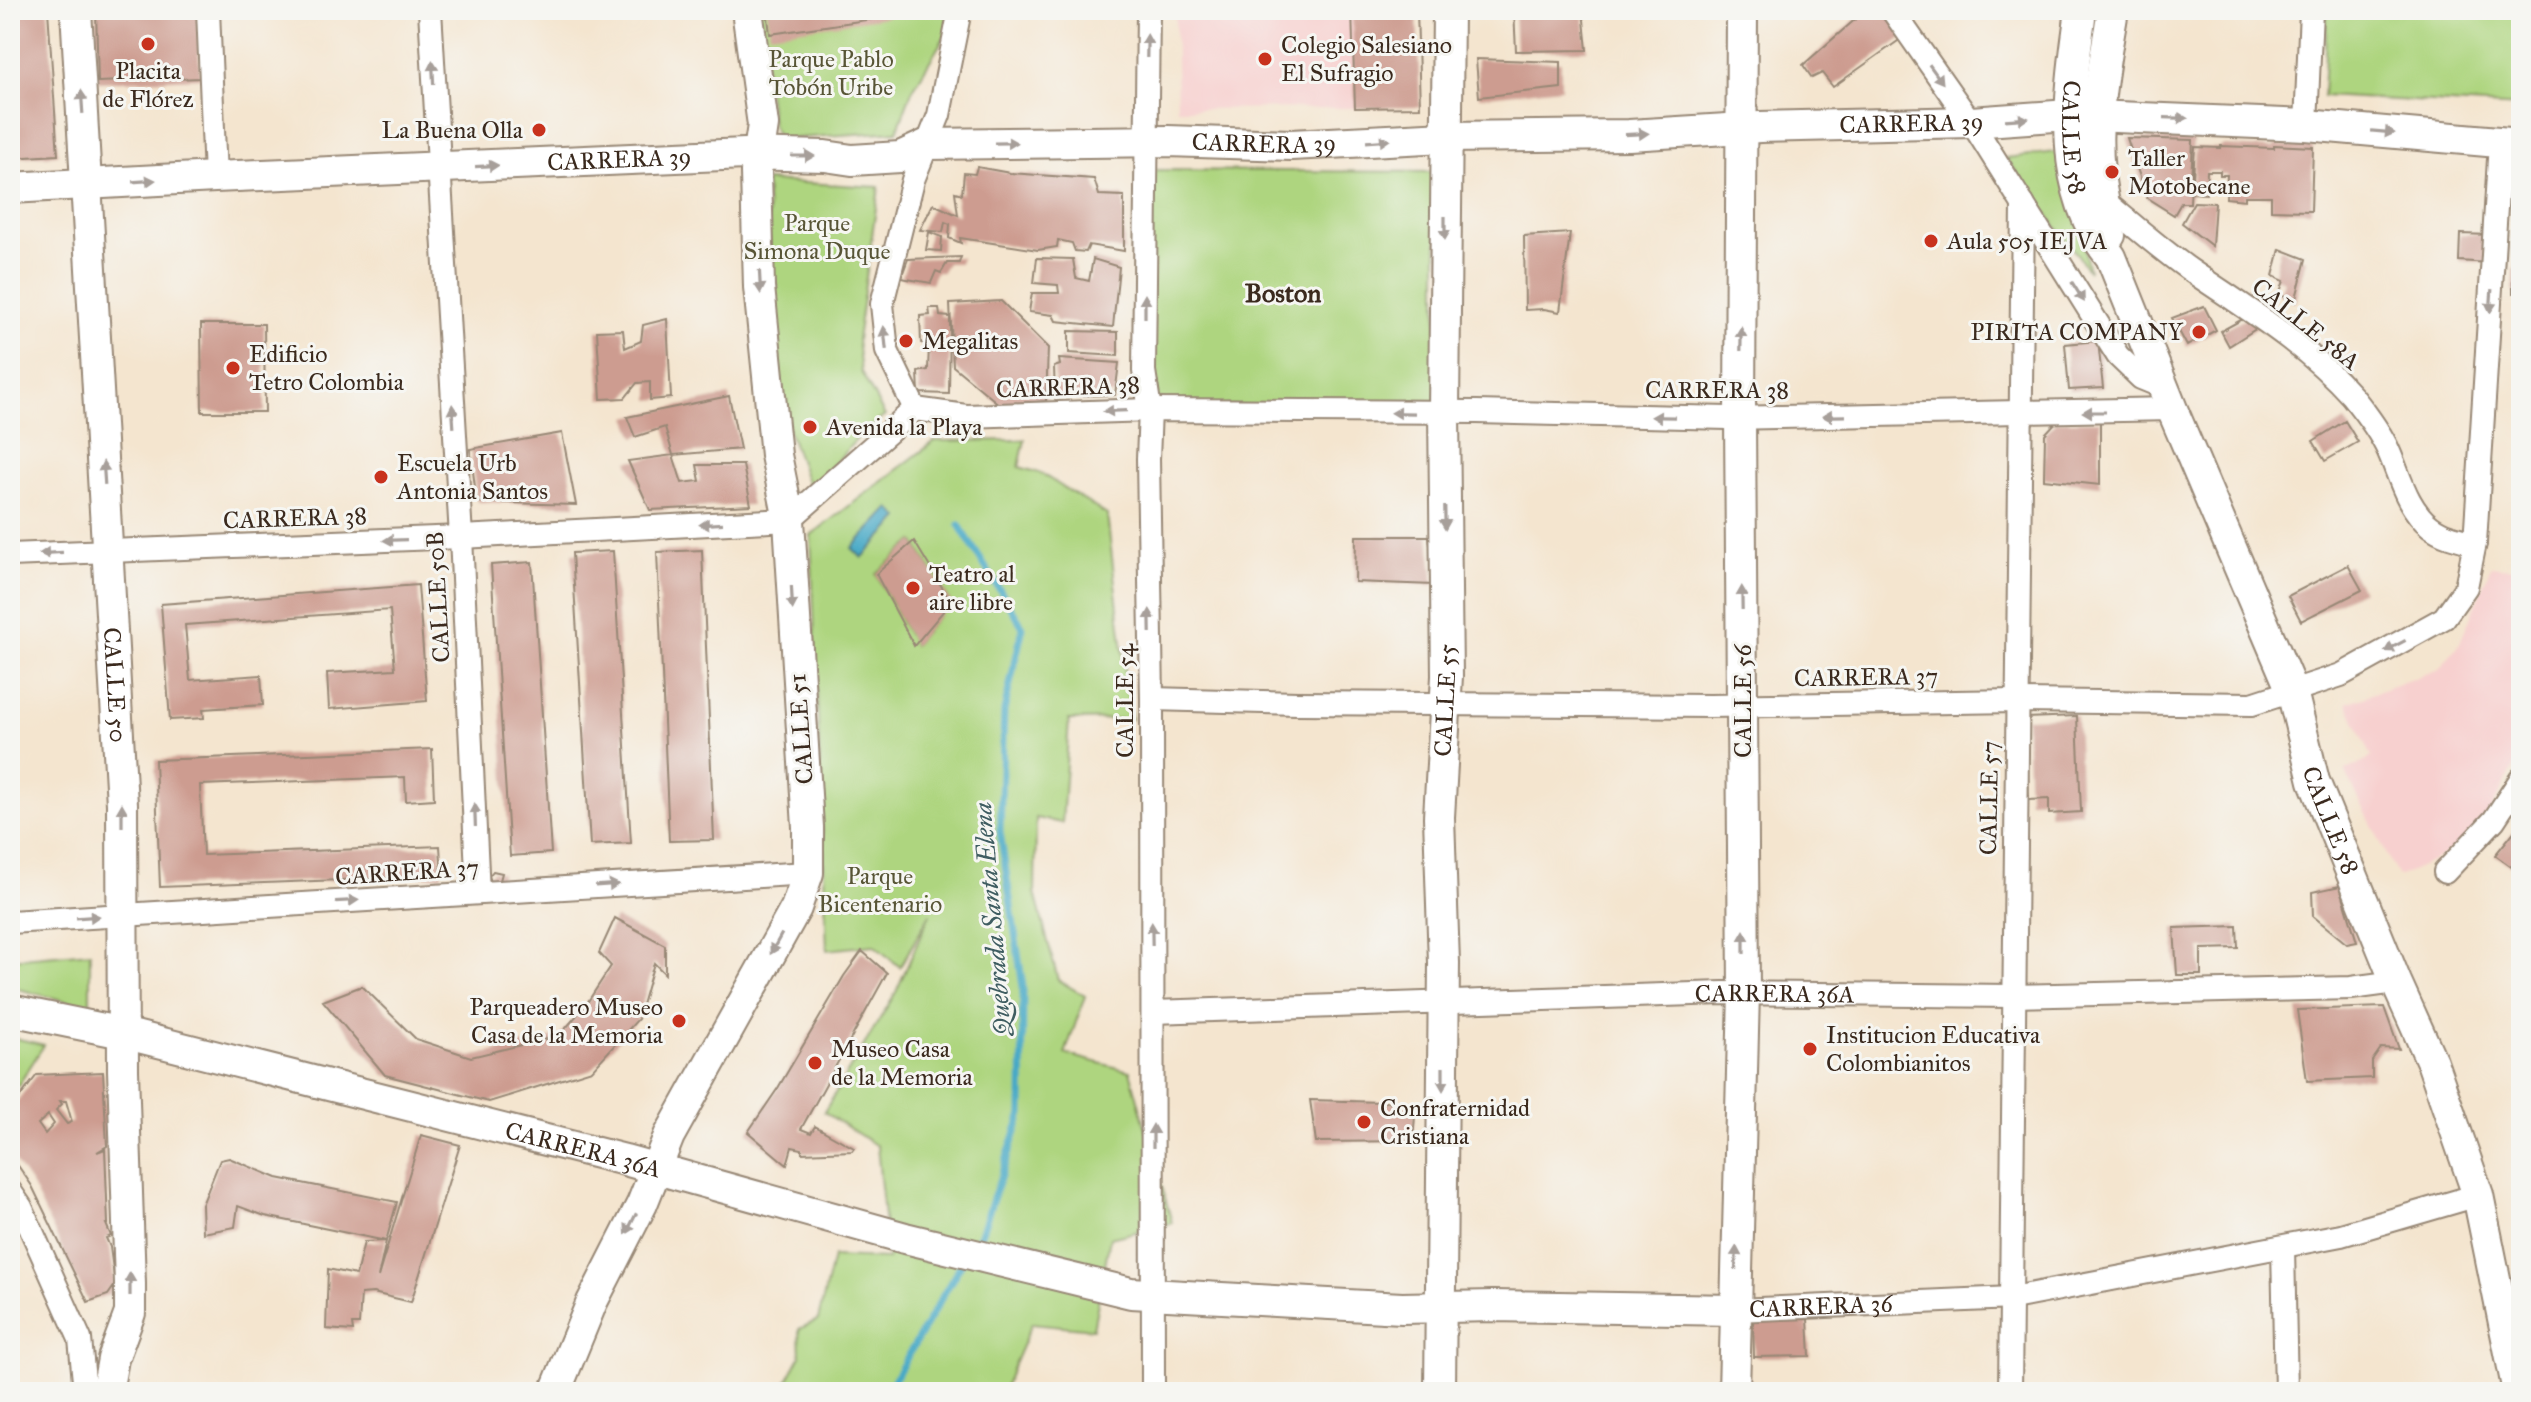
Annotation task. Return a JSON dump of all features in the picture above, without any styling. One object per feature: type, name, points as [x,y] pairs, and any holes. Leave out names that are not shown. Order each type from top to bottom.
[{"type":"street","name":"CALLE 50","points":[[76,10],[122,804],[123,1033],[130,1313],[113,1359],[107,1392]]},
{"type":"street","points":[[208,10],[215,177]]},
{"type":"street","name":"CALLE 50B","points":[[430,10],[478,893]]},
{"type":"street","name":"CALLE 51","points":[[555,1392],[592,1302],[642,1204],[669,1136],[796,908],[808,873],[808,827],[789,520],[776,455],[759,287],[756,172],[763,125],[747,10]]},
{"type":"street","points":[[789,520],[915,409],[887,351],[882,304],[913,180],[939,115],[960,10]]},
{"type":"street","name":"CALLE 54","points":[[1148,10],[1144,371],[1150,410],[1153,1392]]},
{"type":"street","name":"CALLE 55","points":[[1440,1392],[1443,1001],[1439,817],[1446,704],[1444,412],[1448,10]]},
{"type":"street","name":"CALLE 56","points":[[1734,1392],[1744,992],[1740,417],[1742,10]]},
{"type":"street","points":[[1892,10],[1971,122],[2118,356],[2167,398]]},
{"type":"street","name":"CALLE 58","points":[[2081,10],[2084,116],[2099,174],[2111,257],[2167,398],[2292,691],[2314,781],[2432,1062],[2478,1195],[2518,1392]]},
{"type":"street","name":"CALLE 58","points":[[2111,257],[2097,241],[2073,163],[2084,116],[2099,95],[2113,10]]},
{"type":"street","points":[[2306,125],[2311,10]]},
{"type":"street","name":"CARRERA 39","points":[[10,188],[759,154],[852,160],[900,157],[928,144],[1146,141],[1291,145],[2084,116],[2306,125],[2510,143]]},
{"type":"street","points":[[2475,543],[2510,143]]},
{"type":"street","name":"CALLE 58A","points":[[2104,201],[2187,268],[2262,317],[2328,371],[2354,399],[2387,448],[2408,498],[2422,518],[2448,536],[2475,543]]},
{"type":"street","name":"CALLE 57","points":[[2010,1392],[2023,204]]},
{"type":"street","name":"CARRERA 38","points":[[915,409],[966,416],[1150,410],[1740,417],[2021,412],[2167,398]]},
{"type":"street","name":"CARRERA 38","points":[[10,555],[789,520]]},
{"type":"street","name":"CARRERA 37","points":[[1152,699],[1446,704],[1744,705],[2017,701],[2252,704],[2341,675],[2444,618],[2466,587],[2475,543]]},
{"type":"street","points":[[2445,872],[2494,820],[2521,779]]},
{"type":"street","name":"CARRERA 37","points":[[10,922],[808,873]]},
{"type":"street","name":"CARRERA 36A","points":[[1153,1012],[1744,992],[2013,996],[2351,988],[2396,982]]},
{"type":"street","name":"CARRERA 36A","points":[[10,1010],[123,1033],[654,1168],[905,1238],[1101,1287],[1153,1294]]},
{"type":"street","points":[[10,1191],[21,1207],[80,1339],[85,1392]]},
{"type":"street","name":"CARRERA 36","points":[[1153,1294],[1402,1308],[1690,1307],[1735,1310],[2013,1298],[2341,1235],[2478,1195]]},
{"type":"street","points":[[2283,1247],[2286,1392]]},
{"type":"street","points":[[80,1339],[113,1359]]},
{"type":"shaded area","name":"Colegio Salesiano El Sufragio","points":[[1175,10],[1352,10],[1355,108],[1177,109]]},
{"type":"shaded area","points":[[2491,566],[2521,569],[2521,760],[2491,810],[2467,839],[2439,858],[2398,877],[2345,771],[2372,757],[2347,703],[2439,669],[2459,645]]},
{"type":"green space","name":"Parque Pablo Tobón Uribe","points":[[758,10],[949,10],[945,36],[912,91],[897,131],[785,139],[778,137],[772,125]]},
{"type":"green space","points":[[2327,10],[2521,10],[2521,107],[2323,96]]},
{"type":"green space","points":[[2064,151],[2089,271],[2006,158]]},
{"type":"green space","points":[[1151,170],[1437,172],[1437,407],[1151,406]]},
{"type":"green space","name":"Parque Simona Duque","points":[[766,181],[879,187],[857,340],[861,372],[885,416],[864,431],[810,491],[779,403]]},
{"type":"green space","name":"Parque Bicentenario","points":[[1025,440],[1019,467],[1040,473],[1107,515],[1131,719],[1069,720],[1062,823],[1036,818],[1035,893],[1058,980],[1085,996],[1065,1054],[1130,1071],[1172,1223],[1110,1238],[1093,1329],[1032,1323],[1002,1392],[781,1392],[800,1357],[799,1329],[818,1320],[833,1257],[888,1259],[877,1146],[824,1112],[896,992],[930,914],[900,967],[874,945],[827,950],[811,535],[935,441]],"holes":[[[914,541],[950,602],[914,645],[876,574]]]},
{"type":"green space","points":[[90,952],[90,1007],[10,987],[10,959]]},
{"type":"green space","points":[[10,1037],[44,1045],[10,1098]]},
{"type":"water","points":[[890,508],[900,518],[862,558],[852,548]]},
{"type":"building","points":[[10,10],[48,10],[58,155],[10,158]]},
{"type":"building","name":"Placita de Flórez","points":[[96,10],[197,10],[200,78],[98,82]]},
{"type":"building","points":[[767,10],[886,10],[887,17],[770,34]]},
{"type":"building","points":[[1352,10],[1417,10],[1420,107],[1355,108]]},
{"type":"building","points":[[1514,10],[1583,10],[1587,50],[1516,51]]},
{"type":"building","points":[[1866,10],[1887,10],[1905,36],[1833,87],[1822,73],[1812,78],[1803,65]]},
{"type":"building","points":[[1476,59],[1561,62],[1561,88],[1479,97]]},
{"type":"building","points":[[2127,138],[2193,140],[2190,203],[2181,203],[2174,215],[2147,198]]},
{"type":"building","points":[[2274,145],[2313,147],[2311,211],[2271,210],[2271,196],[2245,196],[2245,200],[2226,198],[2227,175],[2220,175],[2220,171],[2207,171],[2206,194],[2192,193],[2195,147],[2274,148]]},
{"type":"building","points":[[977,167],[1010,173],[1094,179],[1099,195],[1124,196],[1124,251],[1089,245],[1086,252],[1075,251],[1072,243],[1058,240],[1057,247],[1038,250],[960,238],[961,243],[949,238],[950,224],[945,222],[943,232],[920,230],[933,204],[958,215],[955,192],[962,194],[964,173],[975,174]]},
{"type":"building","points":[[2194,202],[2215,203],[2212,246],[2182,223]]},
{"type":"building","points":[[929,232],[942,237],[941,251],[926,250]]},
{"type":"building","points":[[1570,233],[1560,312],[1525,310],[1524,236]]},
{"type":"building","points":[[2460,234],[2490,235],[2489,263],[2459,261]]},
{"type":"building","points":[[2280,249],[2306,259],[2295,302],[2279,294],[2284,281],[2273,276]]},
{"type":"building","points":[[961,257],[959,263],[947,263],[941,273],[936,271],[931,283],[901,278],[908,259]]},
{"type":"building","points":[[1037,258],[1073,259],[1076,278],[1089,281],[1093,259],[1119,267],[1113,327],[1056,321],[1053,315],[1029,312],[1032,293],[1059,293],[1058,285],[1034,283]]},
{"type":"building","points":[[2513,269],[2521,269],[2521,293],[2513,293]]},
{"type":"building","points":[[1001,301],[1048,348],[1046,401],[1000,405],[953,366],[950,304]]},
{"type":"building","points":[[2204,306],[2216,330],[2187,346],[2172,318]]},
{"type":"building","points":[[929,308],[939,308],[940,316],[950,317],[949,394],[919,393],[918,372],[928,370],[929,345],[921,343],[920,316],[930,315]]},
{"type":"building","points":[[2252,314],[2265,323],[2229,346],[2221,331]]},
{"type":"building","points":[[667,319],[671,398],[650,400],[650,382],[637,383],[625,398],[601,399],[597,331],[623,330],[625,348],[641,341],[643,325]]},
{"type":"building","name":"Edificio Tetro Colombia","points":[[201,324],[264,324],[265,412],[202,412]]},
{"type":"building","points":[[1069,331],[1118,332],[1118,356],[1069,353]]},
{"type":"building","points":[[2098,341],[2103,388],[2069,390],[2065,344]]},
{"type":"building","points":[[1059,359],[1119,363],[1115,395],[1055,396],[1054,367],[1060,365]]},
{"type":"building","points":[[729,396],[740,449],[673,455],[665,427],[635,437],[627,417]]},
{"type":"building","points":[[2057,421],[2100,421],[2100,485],[2044,479],[2045,434]]},
{"type":"building","points":[[2345,421],[2358,442],[2325,461],[2313,441]]},
{"type":"building","points":[[562,433],[576,505],[477,502],[470,449]]},
{"type":"building","points":[[673,455],[682,483],[700,481],[697,465],[743,465],[751,505],[650,510],[628,461]]},
{"type":"building","points":[[1356,536],[1429,536],[1434,585],[1355,582]]},
{"type":"building","name":"Teatro al aire libre","points":[[914,541],[951,602],[914,646],[876,574]]},
{"type":"building","points":[[702,550],[714,840],[669,841],[657,552]]},
{"type":"building","points":[[613,551],[631,843],[590,845],[572,553]]},
{"type":"building","points":[[532,562],[551,853],[510,856],[491,565]]},
{"type":"building","points":[[2348,565],[2362,590],[2301,621],[2288,596]]},
{"type":"building","points":[[418,585],[427,701],[329,709],[327,673],[395,669],[390,610],[185,625],[190,680],[261,675],[263,705],[203,709],[204,718],[170,720],[161,604]]},
{"type":"building","points":[[2077,716],[2081,812],[2049,814],[2049,799],[2029,800],[2026,718]]},
{"type":"building","points":[[432,749],[434,799],[406,801],[405,777],[200,785],[203,855],[440,846],[442,876],[160,887],[155,760]]},
{"type":"building","points":[[2521,823],[2521,866],[2517,871],[2495,855]]},
{"type":"building","points":[[493,871],[502,873],[499,884],[492,884],[489,876]]},
{"type":"building","points":[[2340,886],[2357,942],[2347,944],[2313,916],[2312,892]]},
{"type":"building","points":[[615,918],[665,945],[665,974],[654,963],[638,1019],[592,1070],[489,1102],[385,1075],[323,1001],[362,986],[416,1039],[471,1057],[559,1036],[585,1006],[611,966],[599,953]]},
{"type":"building","points":[[2237,926],[2238,948],[2201,949],[2201,975],[2177,975],[2174,928]]},
{"type":"building","name":"Museo Casa de la Memoria","points":[[862,951],[887,973],[801,1129],[811,1133],[815,1126],[854,1148],[852,1151],[802,1153],[802,1149],[792,1147],[787,1165],[748,1132]]},
{"type":"building","points":[[2384,1007],[2399,1049],[2381,1048],[2372,1061],[2372,1078],[2307,1081],[2297,1010]]},
{"type":"building","points":[[103,1072],[107,1146],[97,1152],[105,1149],[106,1224],[111,1236],[106,1238],[115,1285],[108,1295],[88,1302],[32,1186],[10,1154],[10,1110],[37,1075]],"holes":[[[60,1101],[66,1101],[72,1122],[67,1124],[56,1110],[62,1104]],[[48,1115],[54,1124],[45,1134],[38,1124]]]},
{"type":"building","name":"Confraternidad Cristiana","points":[[1310,1100],[1416,1103],[1413,1141],[1316,1142]]},
{"type":"building","points":[[421,1135],[460,1145],[411,1302],[373,1293],[361,1294],[359,1324],[352,1324],[353,1331],[326,1329],[328,1269],[356,1275],[364,1242],[386,1241],[378,1277]]},
{"type":"building","points":[[229,1158],[277,1178],[397,1202],[386,1241],[265,1216],[238,1206],[235,1227],[203,1233],[202,1205],[220,1160]]},
{"type":"building","points":[[1808,1319],[1810,1356],[1754,1357],[1753,1320]]},
{"type":"waterway","name":"Quebrada Santa Elena","points":[[959,525],[1023,627],[1004,711],[1000,831],[1023,987],[1022,1114],[981,1234],[973,1245]]},
{"type":"waterway","name":"Quebrada Santa Elena","points":[[887,1392],[964,1259]]},
{"type":"place","name":"Placita de Flórez","points":[[148,44]]},
{"type":"place","name":"Colegio Salesiano El Sufragio","points":[[1265,59]]},
{"type":"place","name":"La Buena Olla","points":[[539,130]]},
{"type":"place","name":"Taller Motobecane","points":[[2112,172]]},
{"type":"place","name":"Aula 505 IEJVA","points":[[1931,241]]},
{"type":"place","name":"PIRITA COMPANY","points":[[2199,332]]},
{"type":"place","name":"Megalitas","points":[[906,341]]},
{"type":"place","name":"Edificio Tetro Colombia","points":[[233,368]]},
{"type":"place","name":"Avenida la Playa","points":[[810,427]]},
{"type":"place","name":"Escuela Urb Antonia Santos","points":[[381,477]]},
{"type":"place","name":"Teatro al aire libre","points":[[913,588]]},
{"type":"place","name":"Parqueadero Museo Casa de la Memoria","points":[[679,1021]]},
{"type":"place","name":"Institucion Educativa Colombianitos","points":[[1810,1049]]},
{"type":"place","name":"Museo Casa de la Memoria","points":[[815,1063]]},
{"type":"place","name":"Confraternidad Cristiana","points":[[1364,1122]]},
{"type":"district","name":"Boston","points":[[1283,293]]}]
